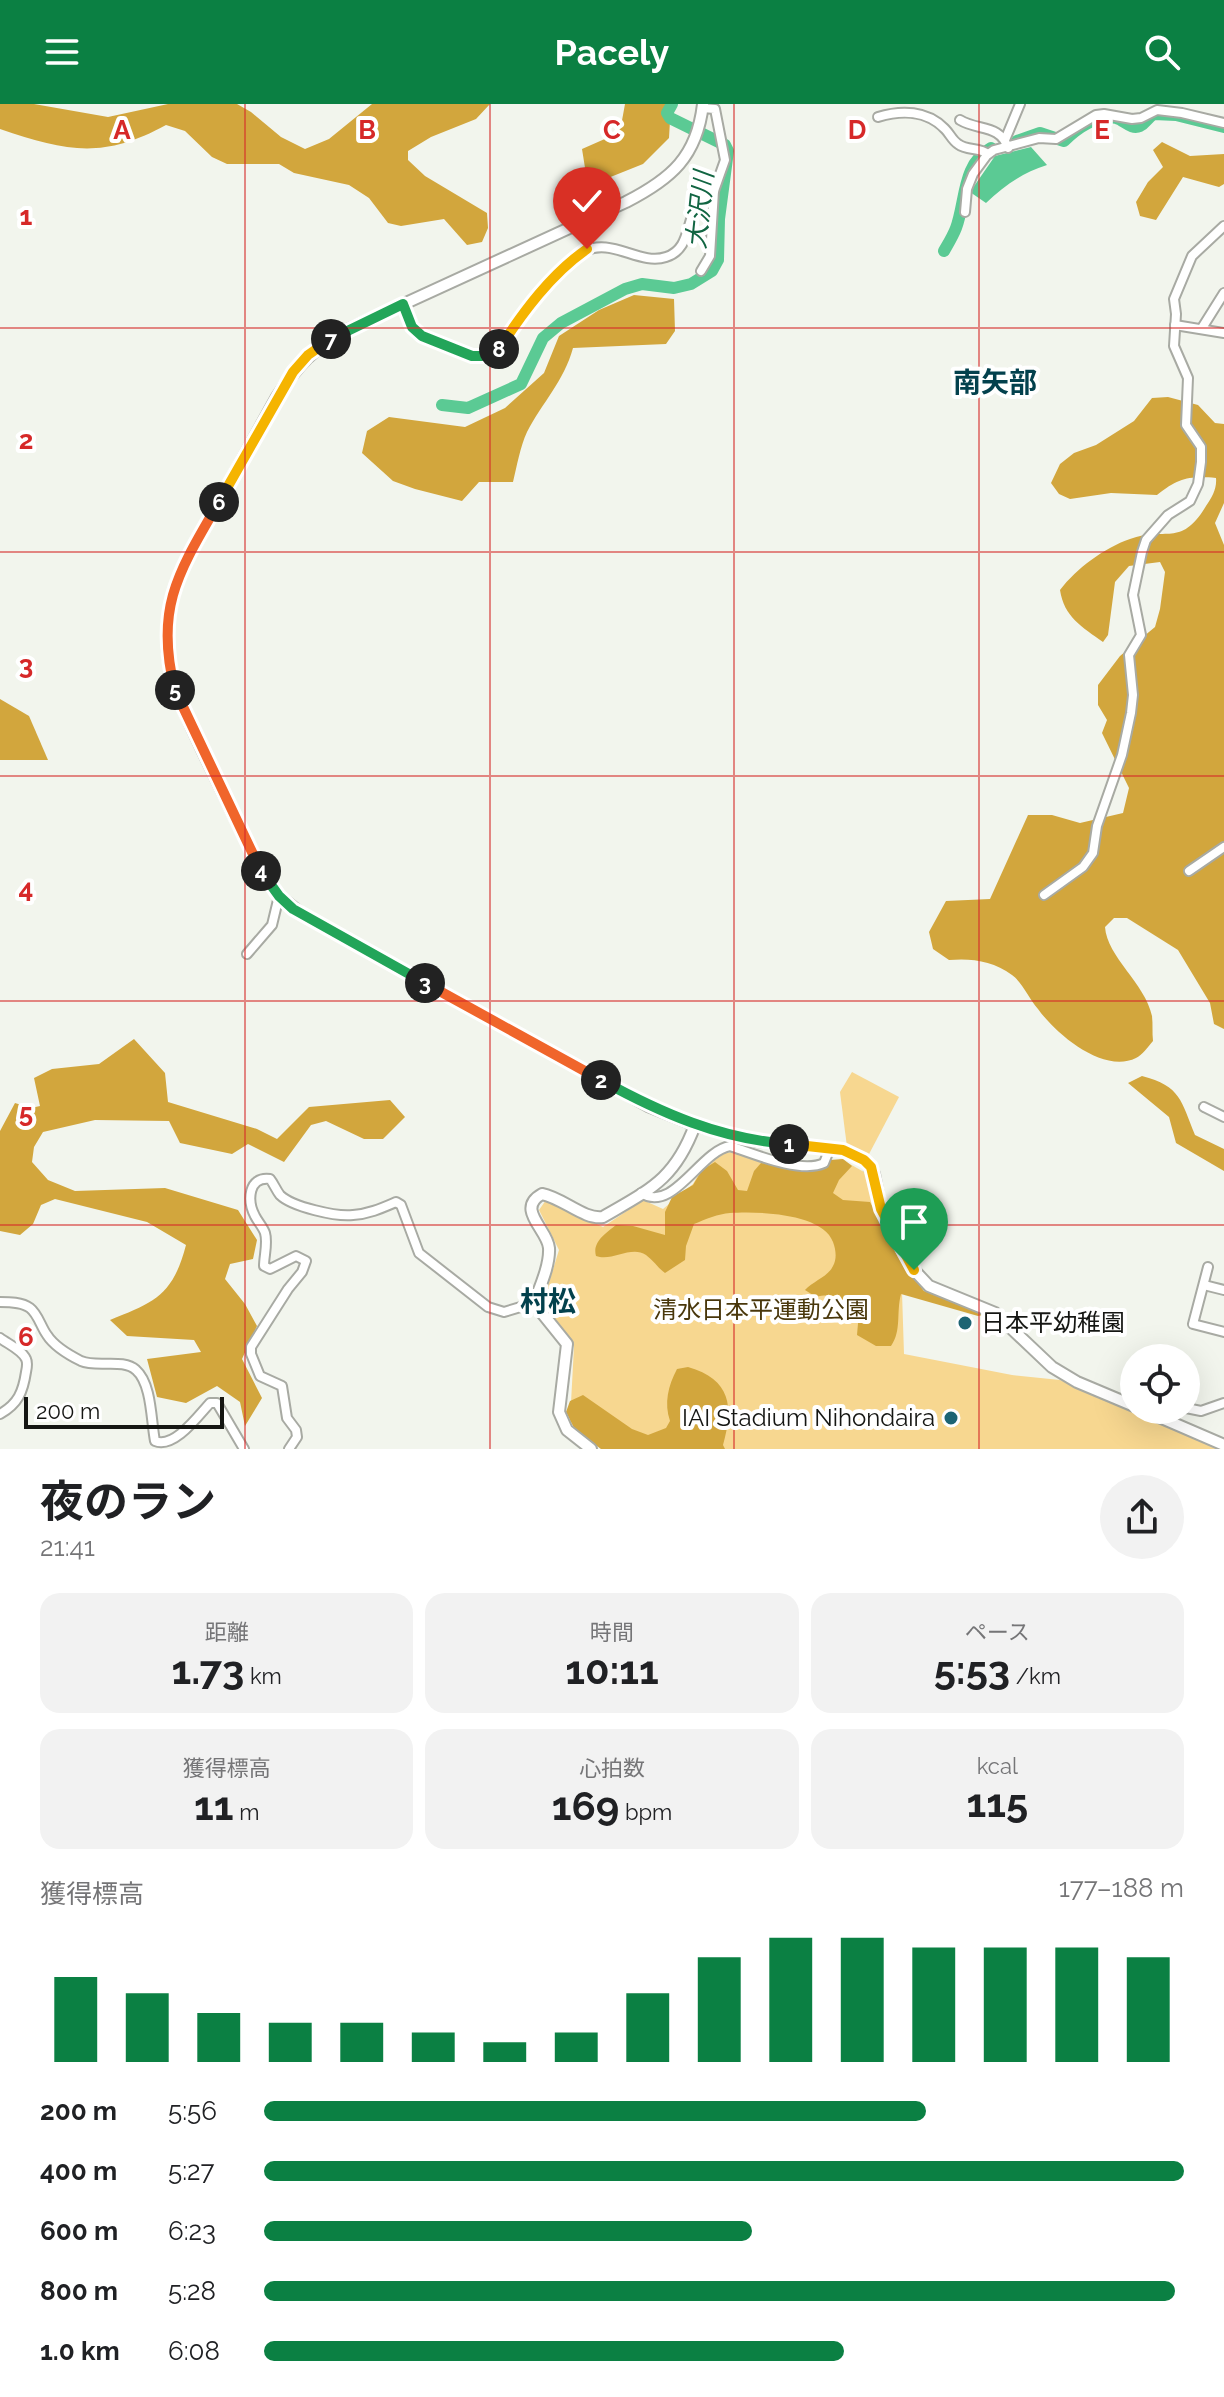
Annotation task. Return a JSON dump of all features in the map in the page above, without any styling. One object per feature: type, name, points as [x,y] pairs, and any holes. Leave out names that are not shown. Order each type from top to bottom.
[{"type":"street","points":[[1007,144],[1020,104]]},
{"type":"street","points":[[701,271],[710,256],[714,191],[725,160],[715,109],[702,106],[700,122],[689,151],[676,169],[661,182],[626,202],[403,304],[325,343],[308,355],[293,372],[186,561],[169,604],[166,625],[168,660],[177,695],[266,880],[279,896],[303,915],[635,1098],[695,1125],[756,1141],[830,1148],[854,1154],[871,1167],[886,1222],[914,1270],[929,1286],[995,1313],[1052,1367],[1077,1382],[1120,1400]]},
{"type":"street","points":[[965,212],[967,189],[973,174],[988,154],[1007,144],[1039,138],[1056,139],[1096,115],[1141,118],[1150,108],[1224,123]]},
{"type":"street","points":[[878,117],[898,112],[917,114],[940,125],[959,145],[988,154]]},
{"type":"street","points":[[960,120],[971,126],[995,130],[1007,144]]},
{"type":"street","points":[[403,304],[412,327],[422,336],[472,356],[492,353],[499,349],[523,313],[570,261],[587,249],[612,248],[647,257],[667,257],[683,244],[696,207],[714,191]]},
{"type":"street","points":[[1044,895],[1083,867],[1093,853],[1097,826],[1122,755],[1131,713],[1133,695],[1129,655],[1141,635],[1133,585],[1142,552],[1146,540],[1168,515],[1190,501],[1198,484],[1201,447],[1186,425],[1188,378],[1187,370],[1176,352],[1175,293],[1192,256],[1224,226]]},
{"type":"street","points":[[1202,328],[1224,293]]},
{"type":"street","points":[[1175,325],[1224,333]]},
{"type":"street","points":[[1189,871],[1224,847]]},
{"type":"street","points":[[247,954],[272,925],[279,896]]},
{"type":"street","points":[[1204,1107],[1224,1117]]},
{"type":"street","points":[[534,1303],[550,1252],[549,1243],[531,1212],[535,1198],[542,1194],[549,1195],[598,1218],[667,1175],[678,1163],[695,1125]]},
{"type":"street","points":[[641,1193],[653,1199],[663,1197],[689,1178],[709,1155],[730,1146],[812,1167],[824,1163],[830,1148]]},
{"type":"street","points":[[289,1449],[297,1437],[287,1418],[282,1386],[260,1376],[251,1347],[302,1272],[306,1261],[296,1256],[270,1269],[264,1266],[266,1235],[251,1208],[251,1187],[256,1181],[270,1179],[281,1196],[311,1211],[351,1216],[380,1210],[396,1202],[401,1205],[419,1253],[488,1307],[504,1312],[534,1303]]},
{"type":"street","points":[[1208,1267],[1193,1324],[1224,1332]]},
{"type":"street","points":[[1204,1285],[1224,1290]]},
{"type":"street","points":[[0,1302],[17,1303],[31,1309],[47,1337],[80,1361],[92,1365],[130,1365],[139,1372],[150,1404],[155,1441],[160,1445],[166,1446],[178,1439],[210,1403],[217,1403],[244,1449]]},
{"type":"street","points":[[534,1303],[567,1344],[559,1412],[567,1430],[591,1449]]},
{"type":"street","points":[[0,1338],[25,1357],[28,1364],[24,1389],[18,1400],[13,1407],[0,1414]]},
{"type":"street","points":[[1200,1411],[1224,1403]]},
{"type":"street","points":[[1177,1424],[1224,1445]]},
{"type":"green space","points":[[852,1072],[899,1097],[868,1156],[847,1147],[840,1092]]},
{"type":"green space","name":"清水日本平運動公園","points":[[732,1152],[808,1173],[841,1159],[864,1172],[909,1276],[902,1292],[904,1354],[1012,1375],[1060,1380],[1120,1406],[1120,1424],[1161,1424],[1218,1449],[607,1449],[570,1421],[574,1347],[542,1305],[559,1250],[539,1210],[546,1200],[603,1227],[643,1200],[663,1209],[693,1184],[709,1155]]},
{"type":"shaded area","points":[[0,104],[34,104],[108,117],[168,104],[237,104],[281,137],[305,149],[329,139],[372,104],[490,104],[476,119],[431,137],[408,151],[408,160],[425,176],[487,213],[488,228],[482,242],[467,245],[444,219],[401,226],[388,223],[369,198],[349,185],[294,173],[279,164],[227,164],[212,157],[185,131],[166,125],[143,136],[103,147],[65,147],[45,143],[0,129]]},
{"type":"shaded area","points":[[625,104],[671,104],[669,138],[643,164],[603,180],[586,174],[582,149],[607,138],[621,126]]},
{"type":"shaded area","points":[[1162,142],[1190,156],[1224,154],[1224,184],[1219,187],[1183,177],[1156,220],[1140,216],[1136,202],[1148,182],[1163,167],[1153,150]]},
{"type":"shaded area","points":[[1031,147],[1047,165],[1014,180],[986,203],[970,192],[995,156]]},
{"type":"shaded area","points":[[634,295],[674,299],[675,331],[666,344],[573,348],[558,381],[527,432],[513,482],[479,482],[462,501],[393,481],[362,453],[367,431],[389,417],[465,427],[505,408],[544,373],[559,336],[599,310]]},
{"type":"shaded area","points":[[1168,397],[1198,405],[1215,423],[1224,424],[1224,503],[1215,523],[1224,545],[1224,1029],[1214,1024],[1210,1003],[1178,950],[1127,918],[1114,918],[1105,927],[1107,938],[1148,1004],[1153,1041],[1136,1058],[1123,1062],[1109,1061],[1068,1040],[1046,1019],[1012,975],[982,962],[949,960],[933,949],[929,932],[946,901],[990,899],[1028,815],[1052,815],[1080,823],[1123,813],[1129,788],[1102,733],[1107,720],[1098,705],[1098,685],[1120,656],[1155,627],[1165,572],[1160,562],[1129,566],[1115,582],[1108,635],[1103,642],[1070,614],[1060,590],[1074,574],[1120,543],[1189,527],[1210,499],[1216,478],[1184,479],[1157,495],[1111,493],[1070,499],[1059,494],[1051,483],[1060,464],[1074,453],[1096,445],[1134,421],[1152,398]]},
{"type":"shaded area","points":[[0,699],[29,716],[48,760],[0,760]]},
{"type":"shaded area","points":[[134,1039],[165,1073],[168,1102],[257,1129],[277,1139],[309,1107],[390,1100],[405,1117],[383,1139],[364,1139],[326,1121],[311,1125],[284,1162],[248,1144],[232,1154],[180,1143],[169,1121],[95,1120],[43,1132],[34,1147],[32,1162],[48,1180],[75,1191],[165,1188],[238,1210],[257,1240],[253,1259],[230,1264],[225,1279],[245,1304],[257,1326],[242,1359],[262,1398],[245,1426],[240,1402],[217,1386],[186,1403],[157,1397],[147,1359],[201,1352],[194,1340],[127,1336],[110,1320],[139,1308],[160,1294],[175,1275],[186,1245],[147,1222],[55,1199],[41,1205],[33,1224],[20,1235],[0,1231],[0,1131],[15,1103],[31,1108],[40,1106],[34,1078],[52,1069],[99,1064]]},
{"type":"shaded area","points":[[1142,1076],[1172,1090],[1178,1096],[1195,1135],[1224,1149],[1224,1171],[1176,1143],[1169,1117],[1128,1083]]},
{"type":"shaded area","points":[[843,1159],[852,1166],[839,1180],[833,1193],[843,1200],[870,1202],[898,1257],[924,1291],[984,1309],[988,1314],[978,1316],[901,1294],[894,1340],[891,1346],[876,1346],[857,1335],[859,1312],[854,1308],[839,1298],[816,1297],[805,1290],[831,1270],[835,1248],[827,1232],[788,1216],[730,1213],[694,1224],[686,1246],[685,1260],[665,1273],[640,1252],[596,1256],[598,1242],[616,1225],[633,1226],[665,1235],[665,1212],[672,1197],[693,1185],[702,1170],[715,1162],[727,1171],[738,1190],[747,1191],[754,1171],[761,1163],[823,1166],[830,1160]]},
{"type":"shaded area","points":[[688,1367],[713,1379],[726,1396],[728,1418],[725,1449],[601,1449],[575,1430],[566,1412],[570,1401],[583,1395],[632,1429],[648,1435],[666,1428],[670,1421],[667,1401],[671,1382],[677,1369]]},
{"type":"waterway","name":"大沢川","points":[[442,405],[468,408],[521,384],[543,338],[561,323],[625,289],[642,284],[674,288],[691,284],[712,271],[718,260],[719,219],[728,151],[725,145],[670,118],[667,113],[672,104]]},
{"type":"waterway","points":[[1017,141],[1040,133],[1064,141],[1081,127],[1109,117],[1137,127],[1154,114],[1176,115],[1224,127]]},
{"type":"waterway","points":[[944,251],[956,228],[970,173],[975,163],[991,148]]},
{"type":"place","name":"日本平幼稚園","points":[[965,1323]]},
{"type":"place","name":"IAI Stadium Nihondaira","points":[[951,1418]]},
{"type":"district","name":"南矢部","points":[[995,382]]},
{"type":"district","name":"村松","points":[[548,1301]]},
{"type":"route","points":[[587,249],[570,261],[523,313],[499,349],[492,353],[472,356],[422,336],[412,327],[403,304],[347,330],[308,355],[277,397],[176,581],[166,625],[168,660],[177,695],[266,880],[293,909],[648,1106],[738,1138],[836,1149],[854,1154],[871,1167],[886,1222],[914,1270]]}]
